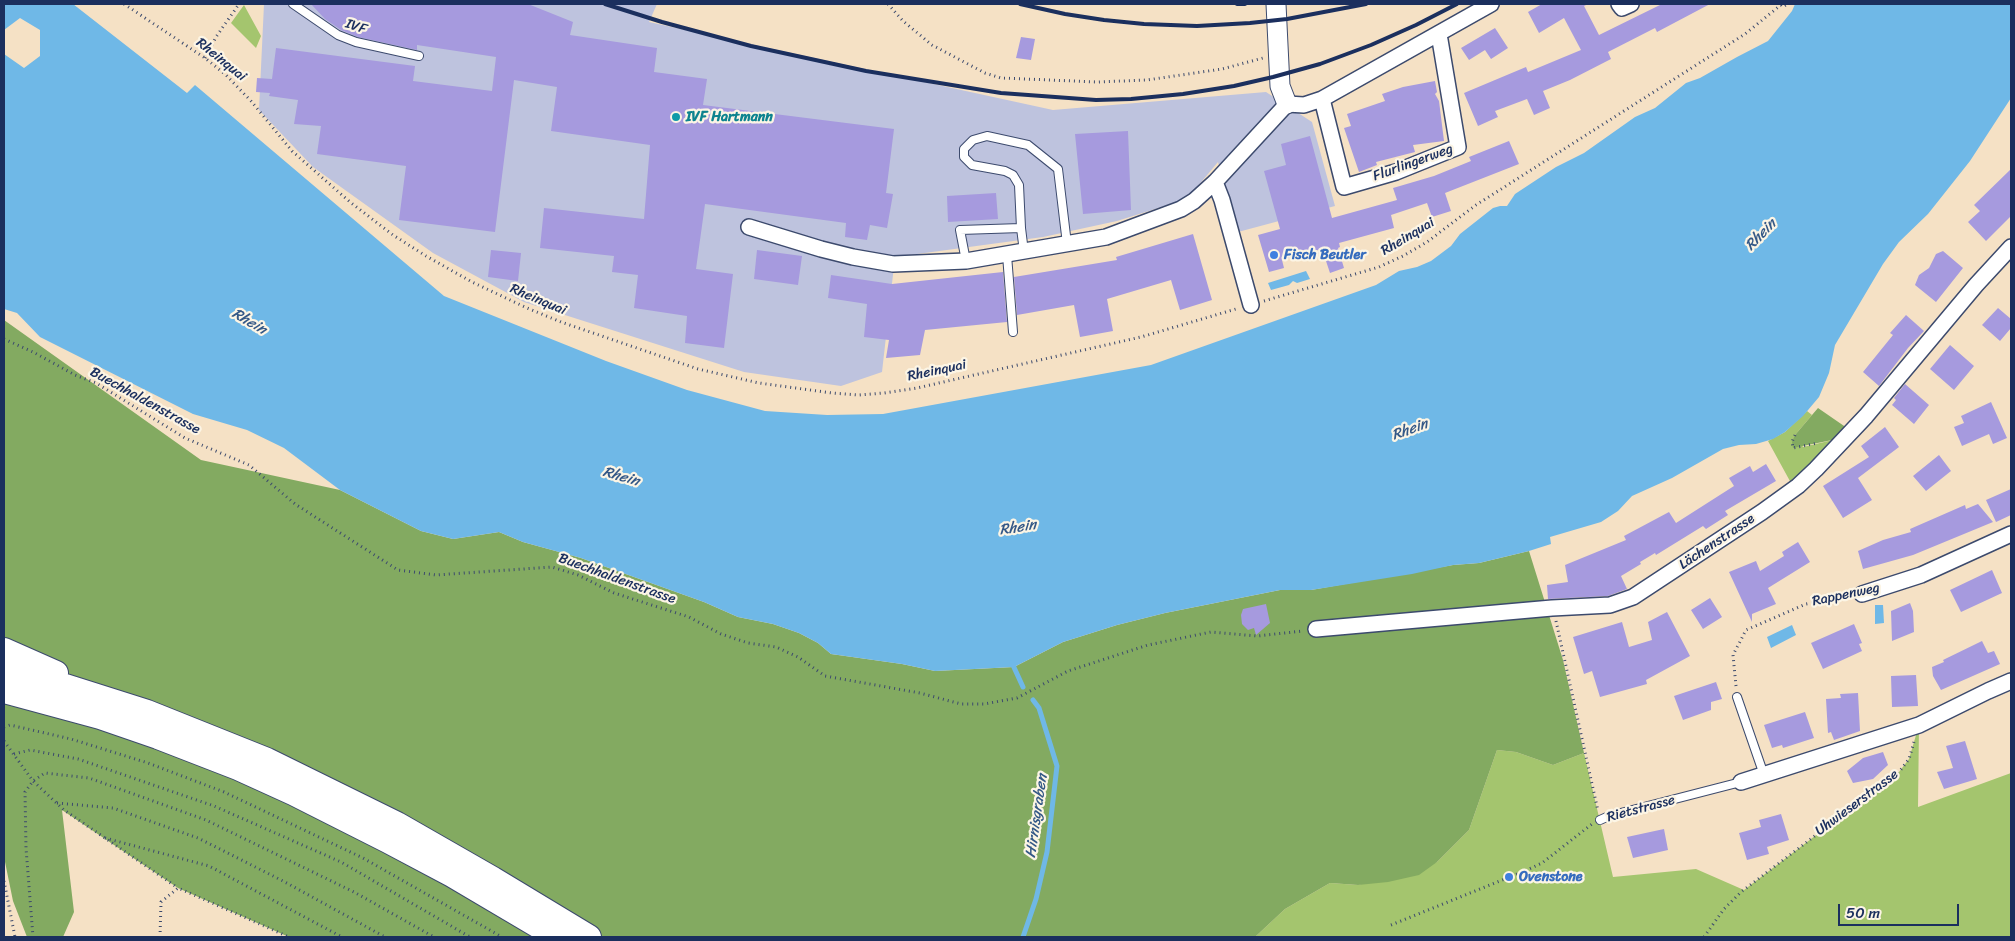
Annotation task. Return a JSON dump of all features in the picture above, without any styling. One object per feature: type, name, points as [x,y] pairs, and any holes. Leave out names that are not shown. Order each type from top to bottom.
[{"type":"highway","points":[[4,650],[146,712],[267,760],[366,808],[458,859],[589,937]]},
{"type":"highway","points":[[4,672],[65,686],[146,712]]},
{"type":"highway","points":[[4,691],[100,717],[238,768],[309,800],[396,845],[452,875],[557,937]]},
{"type":"street","points":[[1276,4],[1280,86],[1286,104]]},
{"type":"street","points":[[1286,104],[1304,105],[1322,99],[1491,4]]},
{"type":"street","points":[[1619,4],[1622,8],[1631,4]]},
{"type":"street","name":"Flurlingerweg","points":[[1322,99],[1344,186],[1396,172],[1458,147],[1438,34]]},
{"type":"street","points":[[748,227],[821,250],[887,263],[966,261],[1106,237],[1181,209],[1194,201],[1215,182],[1286,104]]},
{"type":"street","points":[[1215,182],[1222,200],[1251,305]]},
{"type":"street","name":"Lächenstrasse","points":[[1316,629],[1552,608],[1610,605],[1633,597],[1782,498],[1816,469],[1842,443],[1976,285],[2011,247]]},
{"type":"street","name":"Rappenweg","points":[[1862,594],[1922,575],[2011,534]]},
{"type":"street","points":[[1919,725],[1988,690],[2011,681]]},
{"type":"street","name":"Rietstrasse","points":[[1741,782],[1919,725]]},
{"type":"lane","name":"IVF","points":[[293,4],[338,35],[356,42],[419,56]]},
{"type":"lane","points":[[1024,252],[1019,185],[1013,175],[1004,171],[972,165],[964,157],[964,149],[973,140],[987,136],[1028,145],[1058,169],[1067,244]]},
{"type":"lane","points":[[966,261],[960,230],[1021,228]]},
{"type":"lane","points":[[1007,255],[1013,332]]},
{"type":"lane","points":[[1737,697],[1764,775]]},
{"type":"lane","name":"Rietstrasse","points":[[1600,820],[1609,816],[1741,782]]},
{"type":"path","name":"Rheinquai","points":[[124,4],[205,58],[239,88],[292,151],[350,202],[393,235],[426,256],[496,294],[561,322],[673,361],[759,383],[859,395],[892,392],[1141,337],[1371,269],[1403,256],[1426,242],[1476,205],[1745,34],[1781,4]]},
{"type":"path","points":[[205,58],[216,37],[239,4]]},
{"type":"path","points":[[888,4],[903,21],[932,45],[985,73],[1000,78],[1097,82],[1148,80],[1222,69],[1260,58]]},
{"type":"path","points":[[1781,4],[1783,7],[1789,4]]},
{"type":"path","name":"Buechhaldenstrasse","points":[[4,339],[33,352],[75,375],[96,383],[185,438],[249,465],[295,504],[398,570],[436,575],[552,567],[578,575],[614,593],[689,617],[721,634],[748,643],[776,647],[798,657],[825,676],[920,693],[961,704],[984,704],[1017,698],[1068,671],[1148,645],[1210,632],[1257,636],[1316,629]]},
{"type":"path","points":[[1795,434],[1792,442],[1794,448],[1837,439],[1842,443]]},
{"type":"path","name":"Rappenweg","points":[[1737,697],[1732,655],[1746,630],[1806,604],[1862,594]]},
{"type":"path","points":[[1552,608],[1600,820]]},
{"type":"path","points":[[4,727],[10,725],[71,739],[148,763],[224,792],[363,858],[502,937]]},
{"type":"path","name":"Uhwieserstrasse","points":[[1704,937],[1724,909],[1741,892],[1899,772],[1909,759],[1919,725]]},
{"type":"path","points":[[4,740],[33,781],[57,803],[105,838],[178,888],[289,937]]},
{"type":"path","points":[[14,754],[30,750],[78,759],[214,806],[341,862],[470,937]]},
{"type":"path","points":[[33,937],[26,848],[25,792],[33,781],[45,773],[89,778],[206,820],[354,892],[434,937]]},
{"type":"path","points":[[57,803],[113,808],[198,838],[385,937]]},
{"type":"path","name":"Rietstrasse","points":[[1391,925],[1542,863],[1593,823],[1600,820]]},
{"type":"path","points":[[105,838],[209,866],[342,937]]},
{"type":"path","points":[[4,881],[15,937]]},
{"type":"path","points":[[160,937],[161,902],[178,888]]},
{"type":"shaded area","points":[[264,4],[657,4],[649,22],[1053,110],[1266,92],[1312,122],[1335,206],[1238,232],[1218,162],[1187,199],[1117,221],[1043,237],[895,257],[882,372],[841,386],[744,372],[524,302],[433,253],[313,167],[259,110]]},
{"type":"green space","points":[[244,5],[261,36],[256,48],[231,23]]},
{"type":"green space","points":[[4,320],[201,460],[340,490],[421,531],[453,539],[499,532],[523,542],[581,558],[704,602],[738,617],[773,624],[799,633],[818,643],[831,654],[902,664],[935,671],[1014,667],[1063,642],[1117,625],[1165,613],[1280,590],[1311,590],[1453,565],[1479,563],[1529,551],[1563,660],[1584,753],[1553,765],[1516,752],[1497,750],[1469,830],[1437,862],[1419,875],[1388,882],[1358,885],[1330,883],[1285,909],[1255,937],[289,937],[178,888],[62,810],[74,912],[63,937],[27,937],[13,901],[4,857]]},
{"type":"green space","points":[[1818,408],[1847,428],[1837,439],[1793,448],[1792,442],[1795,435]]},
{"type":"green space","points":[[1807,411],[1812,415],[1795,435],[1803,447],[1837,439],[1791,483],[1768,441],[1785,432]]},
{"type":"green space","points":[[1919,725],[1918,807],[2011,773],[2011,937],[1255,937],[1285,909],[1330,883],[1358,885],[1437,862],[1469,830],[1497,750],[1516,752],[1553,765],[1584,753],[1613,877],[1696,869],[1744,890],[1899,772],[1909,759]]},
{"type":"water","name":"Rhein","points":[[4,4],[73,4],[187,93],[195,85],[444,296],[606,361],[687,390],[765,411],[827,415],[883,414],[1151,365],[1376,285],[1399,271],[1417,267],[1431,261],[1451,246],[1460,234],[1493,208],[1507,206],[1515,194],[1556,167],[1584,153],[1635,117],[1655,108],[1686,83],[1700,78],[1768,41],[1792,11],[1795,4],[2011,4],[2011,98],[1970,161],[1928,214],[1899,242],[1883,264],[1835,345],[1829,373],[1819,397],[1803,416],[1785,432],[1773,439],[1756,444],[1739,445],[1723,449],[1672,478],[1632,496],[1618,511],[1601,522],[1550,537],[1551,544],[1529,551],[1479,563],[1453,565],[1412,574],[1311,590],[1280,590],[1165,613],[1117,625],[1063,642],[1014,667],[935,671],[902,664],[831,654],[818,643],[799,633],[773,624],[738,617],[704,602],[581,558],[523,542],[499,532],[453,539],[421,531],[340,490],[284,448],[247,430],[193,414],[40,337],[17,313],[4,309],[4,54],[24,68],[40,56],[40,30],[20,18],[4,30]]},
{"type":"water","points":[[1306,271],[1310,279],[1297,283],[1293,281],[1289,285],[1271,290],[1268,283]]},
{"type":"water","points":[[1875,605],[1883,605],[1884,623],[1875,624]]},
{"type":"water","points":[[1792,625],[1796,635],[1771,648],[1767,637]]},
{"type":"building","points":[[311,4],[528,4],[573,22],[570,35],[657,48],[654,72],[707,79],[703,105],[894,129],[886,193],[893,194],[887,228],[870,225],[867,240],[845,237],[846,223],[705,204],[696,269],[733,274],[724,348],[685,343],[687,316],[634,308],[638,275],[612,272],[614,256],[540,248],[544,208],[644,219],[650,145],[551,131],[557,87],[514,80],[495,232],[399,220],[406,166],[317,154],[321,126],[294,124],[298,100],[269,96],[270,93],[256,92],[257,78],[272,79],[276,48],[415,66],[413,81],[492,91],[496,57],[417,45],[417,50],[358,37],[341,30],[325,19]]},
{"type":"building","points":[[1542,4],[1588,4],[1584,6],[1599,35],[1662,4],[1710,4],[1657,32],[1655,28],[1608,52],[1611,59],[1570,80],[1543,91],[1550,108],[1534,115],[1527,99],[1495,111],[1498,117],[1478,126],[1464,93],[1526,67],[1528,72],[1581,50],[1564,18],[1539,33],[1528,12]]},
{"type":"building","points":[[1495,28],[1508,48],[1491,59],[1485,50],[1469,60],[1461,48]]},
{"type":"building","points":[[1021,37],[1035,39],[1031,60],[1016,58]]},
{"type":"building","points":[[1435,81],[1437,92],[1435,94],[1439,101],[1444,141],[1413,145],[1415,152],[1376,162],[1377,165],[1359,172],[1344,128],[1351,126],[1347,114],[1385,101],[1382,94],[1403,87]]},
{"type":"building","points":[[1128,131],[1131,210],[1083,214],[1075,134]]},
{"type":"building","points":[[1310,136],[1332,218],[1397,200],[1393,188],[1434,176],[1471,161],[1469,157],[1509,141],[1519,164],[1445,193],[1451,211],[1432,217],[1427,203],[1391,215],[1394,228],[1339,243],[1340,247],[1338,248],[1344,268],[1330,273],[1323,252],[1319,254],[1318,250],[1282,260],[1284,268],[1269,272],[1258,235],[1280,229],[1264,171],[1286,165],[1281,144]]},
{"type":"building","points":[[2011,169],[2011,216],[1986,241],[1968,222],[1980,211],[1974,205]]},
{"type":"building","points":[[996,193],[998,219],[948,222],[947,196]]},
{"type":"building","points":[[1193,234],[1212,300],[1180,310],[1171,280],[1107,299],[1113,331],[1080,337],[1074,305],[1017,315],[1014,277],[1117,260],[1116,257]]},
{"type":"building","points":[[491,250],[521,253],[518,281],[488,277]]},
{"type":"building","points":[[757,250],[802,256],[798,285],[754,279]]},
{"type":"building","points":[[1943,251],[1963,268],[1936,302],[1915,285],[1919,275],[1929,268],[1936,254]]},
{"type":"building","points":[[1003,272],[1007,322],[925,330],[920,355],[886,358],[889,340],[864,337],[867,304],[828,298],[831,275],[892,284]]},
{"type":"building","points":[[1998,308],[2011,319],[2011,328],[2000,341],[1982,325]]},
{"type":"building","points":[[1906,315],[1924,331],[1908,348],[1879,386],[1863,372],[1893,335],[1890,333]]},
{"type":"building","points":[[1950,345],[1974,366],[1954,390],[1930,369]]},
{"type":"building","points":[[1905,384],[1929,405],[1914,424],[1892,405],[1896,400],[1894,398]]},
{"type":"building","points":[[1991,402],[2007,438],[1993,444],[1989,434],[1962,446],[1954,427],[1964,423],[1961,416]]},
{"type":"building","points":[[1885,427],[1899,447],[1858,478],[1872,500],[1843,518],[1823,486],[1869,457],[1861,446]]},
{"type":"building","points":[[1939,455],[1951,471],[1926,491],[1913,476]]},
{"type":"building","points":[[1766,464],[1776,481],[1725,511],[1728,515],[1706,529],[1703,526],[1656,555],[1655,553],[1640,562],[1641,564],[1621,576],[1627,589],[1608,596],[1548,599],[1547,585],[1568,582],[1565,565],[1626,540],[1624,536],[1669,512],[1676,523],[1734,486],[1729,478],[1750,466],[1753,472]]},
{"type":"building","points":[[2011,489],[2011,515],[1996,522],[1986,500]]},
{"type":"building","points":[[1978,504],[1993,522],[1913,555],[1863,569],[1858,551],[1883,540],[1911,532],[1910,529],[1965,505],[1966,509]]},
{"type":"building","points":[[1798,542],[1810,562],[1768,588],[1776,604],[1752,614],[1752,622],[1729,572],[1756,561],[1760,571],[1784,556],[1782,552]]},
{"type":"building","points":[[1992,570],[2002,593],[1961,612],[1950,590]]},
{"type":"building","points":[[1710,598],[1722,617],[1703,629],[1691,610]]},
{"type":"building","points":[[1910,603],[1913,611],[1914,632],[1892,641],[1891,611]]},
{"type":"building","points":[[1266,604],[1270,623],[1256,635],[1254,628],[1248,630],[1242,624],[1241,615],[1243,609]]},
{"type":"building","points":[[1667,612],[1690,656],[1646,680],[1647,684],[1600,697],[1592,671],[1584,674],[1573,637],[1622,622],[1629,647],[1652,640],[1648,622]]},
{"type":"building","points":[[1854,624],[1862,643],[1859,644],[1862,651],[1823,669],[1811,643]]},
{"type":"building","points":[[1982,641],[1988,653],[1994,651],[2000,664],[1941,690],[1933,676],[1932,667]]},
{"type":"building","points":[[1916,675],[1918,706],[1892,707],[1891,676]]},
{"type":"building","points":[[1716,682],[1722,699],[1711,702],[1711,710],[1683,720],[1674,696]]},
{"type":"building","points":[[1858,693],[1860,731],[1834,740],[1831,732],[1828,733],[1826,699],[1841,698],[1840,694]]},
{"type":"building","points":[[1805,712],[1814,738],[1783,748],[1782,745],[1772,748],[1764,725]]},
{"type":"building","points":[[1965,741],[1977,779],[1944,789],[1937,772],[1953,768],[1946,746]]},
{"type":"building","points":[[1883,752],[1888,765],[1873,779],[1853,783],[1847,771],[1863,758]]},
{"type":"building","points":[[1781,814],[1789,840],[1767,847],[1769,854],[1747,860],[1739,833],[1761,827],[1759,820]]},
{"type":"building","points":[[1664,829],[1668,850],[1633,858],[1627,837]]},
{"type":"waterway","name":"Hirnisgraben","points":[[1012,663],[1023,687]]},
{"type":"waterway","name":"Hirnisgraben","points":[[1023,937],[1036,899],[1047,852],[1057,766],[1039,708],[1033,700]]},
{"type":"railway","points":[[605,4],[662,22],[751,46],[866,71],[1001,93],[1096,100],[1183,94],[1234,86],[1273,77],[1320,64],[1371,45],[1457,4]]},
{"type":"railway","points":[[1020,4],[1104,20],[1197,26],[1287,19],[1366,4]]},
{"type":"railway","points":[[1237,4],[1245,4]]},
{"type":"place","name":"IVF Hartmann","points":[[676,117]]},
{"type":"place","name":"Fisch Beutler","points":[[1274,255]]},
{"type":"place","name":"Ovenstone","points":[[1509,877]]}]
